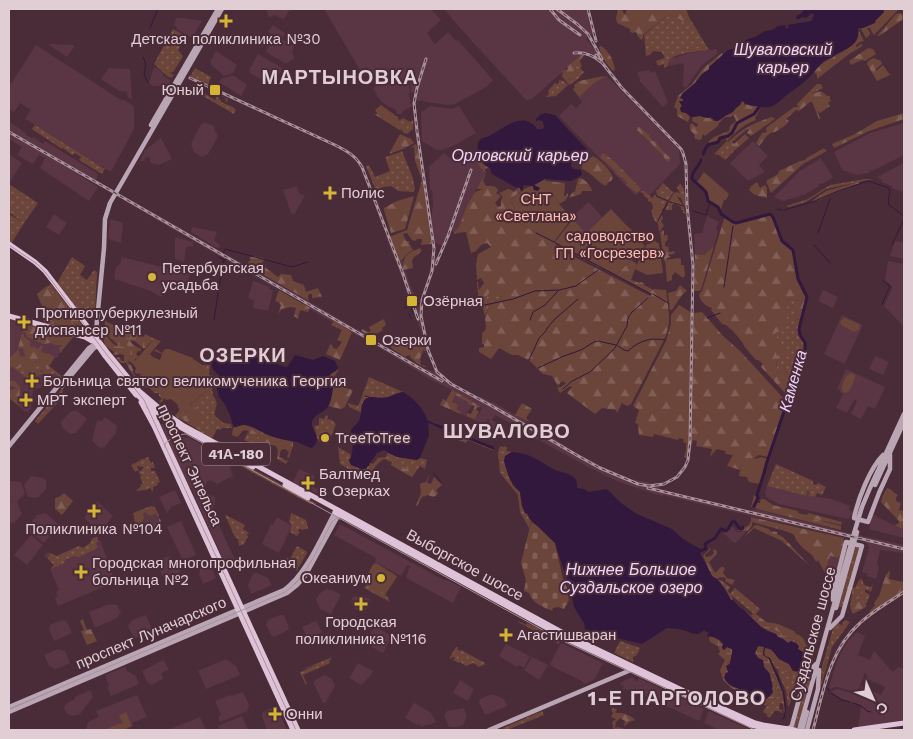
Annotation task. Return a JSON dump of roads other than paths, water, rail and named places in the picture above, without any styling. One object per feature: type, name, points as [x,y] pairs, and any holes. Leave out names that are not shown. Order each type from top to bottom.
[{"type":"main road","points":[[98,343],[96,335],[104,248],[103,218],[107,203],[220,9]]},
{"type":"main road","points":[[9,315],[89,334],[96,331],[104,230]]},
{"type":"main road","points":[[9,245],[39,267],[56,287],[89,334],[98,343]]},
{"type":"main road","points":[[9,451],[89,348],[91,344],[89,334]]},
{"type":"main road","points":[[89,348],[98,343]]},
{"type":"main road","points":[[9,446],[98,343]]},
{"type":"main road","name":"проспект Энгельса","points":[[98,343],[149,406],[166,448]]},
{"type":"main road","name":"проспект Энгельса","points":[[137,392],[166,448],[298,730]]},
{"type":"main road","name":"Выборгское шоссе","points":[[137,392],[192,432]]},
{"type":"main road","name":"Выборгское шоссе","points":[[149,406],[162,416],[337,512],[632,669],[753,726],[771,730]]},
{"type":"main road","points":[[863,508],[904,414]]},
{"type":"main road","points":[[157,423],[158,419],[162,416]]},
{"type":"main road","points":[[863,508],[888,451],[904,422]]},
{"type":"main road","points":[[888,451],[891,466],[868,522],[854,518],[870,474],[877,461],[888,451]]},
{"type":"main road","points":[[882,468],[888,468],[889,472]]},
{"type":"main road","name":"Суздальское шоссе","points":[[805,713],[818,660],[863,508]]},
{"type":"main road","name":"проспект Луначарского","points":[[9,712],[279,593],[295,582],[337,512]]},
{"type":"main road","points":[[830,628],[840,618],[844,609],[862,546],[846,542],[833,593],[835,605],[839,612],[842,612],[844,609]]},
{"type":"main road","name":"Суздальское шоссе","points":[[805,713],[819,670],[835,605]]},
{"type":"main road","name":"проспект Энгельса","points":[[241,611],[293,730]]},
{"type":"main road","name":"проспект Луначарского","points":[[9,707],[241,611]]},
{"type":"main road","points":[[797,729],[805,677],[818,660]]},
{"type":"main road","points":[[488,730],[632,669]]},
{"type":"main road","points":[[494,730],[629,673],[632,669]]},
{"type":"main road","name":"Выборгское шоссе","points":[[632,669],[763,725],[797,729]]},
{"type":"main road","points":[[807,730],[818,689],[819,670]]},
{"type":"main road","points":[[805,677],[810,674],[813,680]]},
{"type":"main road","points":[[797,729],[805,713]]},
{"type":"main road","points":[[854,730],[904,724]]},
{"type":"main road","points":[[864,730],[904,724]]},
{"type":"water","name":"Шуваловский карьер","points":[[804,9],[883,9],[884,12],[875,23],[858,28],[858,36],[854,44],[824,61],[804,82],[770,107],[745,105],[742,101],[733,112],[718,121],[711,117],[691,117],[681,112],[680,108],[682,106],[679,101],[683,101],[680,98],[682,94],[728,50],[778,26],[785,25],[786,29],[789,27],[787,25],[811,21],[814,15],[812,13],[806,18],[796,19]]},
{"type":"water","name":"Орловский карьер","points":[[545,113],[555,115],[589,153],[577,156],[572,162],[571,166],[573,169],[581,170],[582,175],[571,181],[545,179],[534,185],[540,188],[538,191],[534,190],[533,186],[525,185],[521,191],[520,188],[492,174],[490,168],[481,162],[478,153],[478,142],[514,122],[526,121],[537,129],[542,129],[544,127],[543,122],[540,120],[536,121],[536,119]]},
{"type":"water","points":[[249,355],[285,367],[288,366],[295,355],[313,360],[323,356],[335,361],[338,367],[336,371],[330,374],[328,383],[341,391],[333,388],[328,406],[312,421],[317,441],[312,448],[297,442],[274,437],[247,425],[235,427],[233,425],[224,403],[219,397],[217,389],[219,375],[213,369],[212,364],[215,359],[223,356],[233,360]]},
{"type":"water","points":[[403,392],[418,404],[427,420],[437,425],[428,423],[429,435],[420,458],[417,460],[397,457],[384,450],[377,453],[366,469],[351,465],[349,461],[353,449],[351,430],[359,421],[362,405],[365,400],[370,397],[383,398]]},
{"type":"water","name":"Нижнее Большое Суздальское озеро","points":[[512,452],[530,456],[555,470],[572,476],[576,480],[577,488],[589,492],[606,489],[637,514],[672,529],[683,539],[702,550],[700,553],[712,576],[718,580],[731,600],[761,627],[776,634],[788,643],[791,641],[796,643],[799,646],[798,649],[803,652],[808,660],[803,669],[793,671],[789,664],[779,659],[771,649],[765,648],[765,656],[770,658],[783,688],[786,704],[784,720],[783,692],[769,659],[763,655],[764,647],[758,646],[755,653],[758,658],[763,660],[764,667],[770,674],[773,692],[761,703],[727,682],[724,677],[728,672],[726,666],[730,664],[732,649],[727,647],[724,650],[720,640],[707,636],[709,632],[704,630],[699,634],[695,634],[679,629],[667,628],[642,644],[617,638],[613,639],[585,629],[584,623],[574,607],[570,586],[555,543],[525,513],[520,492],[513,485],[509,477],[504,461],[505,456]]},
{"type":"waterway","points":[[150,28],[158,9]]},
{"type":"waterway","points":[[143,57],[146,64],[144,74],[148,83]]},
{"type":"waterway","name":"Каменка","points":[[703,154],[706,147],[718,142],[720,138],[728,136],[732,133],[737,123],[754,114],[760,106],[760,102]]},
{"type":"waterway","points":[[453,158],[464,154],[475,154]]},
{"type":"waterway","name":"Каменка","points":[[701,160],[692,179],[706,192],[708,201],[718,207],[721,214],[736,223],[770,214],[773,217],[782,241],[793,250],[798,279],[807,297],[799,329],[805,343],[805,349],[757,495]]},
{"type":"waterway","points":[[784,210],[815,201],[868,181],[889,188],[889,205],[904,217]]},
{"type":"waterway","points":[[656,196],[668,201],[658,221]]},
{"type":"waterway","points":[[818,233],[830,199]]},
{"type":"waterway","points":[[670,202],[683,206]]},
{"type":"waterway","points":[[693,211],[706,215],[710,202]]},
{"type":"waterway","points":[[777,209],[782,210]]},
{"type":"waterway","points":[[892,245],[904,219]]},
{"type":"waterway","points":[[724,287],[733,226]]},
{"type":"waterway","points":[[536,233],[554,242]]},
{"type":"waterway","points":[[555,243],[651,294]]},
{"type":"waterway","points":[[814,245],[830,263]]},
{"type":"waterway","points":[[223,254],[225,249],[292,267],[308,262]]},
{"type":"waterway","points":[[219,257],[224,260],[227,259],[303,303]]},
{"type":"waterway","points":[[221,273],[224,260]]},
{"type":"waterway","points":[[479,304],[480,306],[513,299],[535,291],[559,290],[576,286],[598,270]]},
{"type":"waterway","points":[[214,320],[221,274]]},
{"type":"waterway","points":[[882,304],[890,286],[883,281]]},
{"type":"waterway","points":[[530,320],[533,312],[545,305],[558,291]]},
{"type":"waterway","points":[[653,294],[668,303]]},
{"type":"waterway","points":[[563,389],[572,381],[590,372],[615,348],[627,326],[628,318],[648,298]]},
{"type":"waterway","points":[[529,360],[539,338],[555,319],[578,299]]},
{"type":"waterway","points":[[404,308],[411,306],[413,314]]},
{"type":"waterway","points":[[707,318],[720,313]]},
{"type":"waterway","points":[[409,314],[411,318]]},
{"type":"waterway","points":[[618,346],[628,351],[645,341],[654,339],[665,340]]},
{"type":"waterway","points":[[538,368],[581,350],[594,342],[598,341],[616,345]]},
{"type":"waterway","points":[[365,396],[369,397]]},
{"type":"waterway","points":[[436,425],[493,448]]},
{"type":"waterway","points":[[433,473],[441,482]]},
{"type":"waterway","name":"Каменка","points":[[754,506],[758,498],[757,495]]},
{"type":"waterway","name":"Каменка","points":[[702,550],[706,549],[705,544],[715,538],[721,529],[726,531],[732,522],[734,521],[740,529],[743,527]]},
{"type":"waterway","points":[[826,688],[829,691]]},
{"type":"waterway","points":[[831,693],[842,700],[850,702]]},
{"type":"waterway","points":[[853,703],[871,712]]},
{"type":"tram line","points":[[9,245],[37,264],[45,272],[107,355],[144,400],[296,730]]},
{"type":"tram line","points":[[165,447],[165,444],[172,439],[186,434],[561,640],[755,730]]},
{"type":"tram line","points":[[9,709],[285,592],[300,578],[332,522],[336,518],[340,519]]},
{"type":"railway","points":[[550,9],[559,20],[580,35]]},
{"type":"railway","points":[[557,9],[588,34],[602,59]]},
{"type":"railway","points":[[588,9],[596,41]]},
{"type":"railway","points":[[574,53],[588,55],[601,62]]},
{"type":"railway","points":[[426,59],[414,103],[434,248],[432,271],[422,300],[421,316],[428,350],[437,372],[451,384],[600,468],[638,484],[649,486],[664,484],[677,477],[685,467],[688,460],[690,440],[693,265],[687,205],[686,164],[681,149],[622,88],[596,55]]},
{"type":"railway","points":[[190,78],[335,145],[357,160],[362,167],[418,319]]},
{"type":"railway","points":[[9,132],[442,381]]},
{"type":"railway","points":[[436,264],[471,170]]},
{"type":"railway","points":[[648,488],[904,549]]},
{"type":"railway","points":[[813,730],[824,687],[841,646],[860,623],[904,592]]},
{"type":"place","name":"Детская поликлиника №30","points":[[226,21]]},
{"type":"place","name":"Юный","points":[[215,90]]},
{"type":"place","name":"Полис","points":[[330,193]]},
{"type":"place","name":"Петербургская усадьба","points":[[152,277]]},
{"type":"place","name":"Озёрная","points":[[412,301]]},
{"type":"place","name":"Противотуберкулезный диспансер №11","points":[[24,322]]},
{"type":"place","name":"Озерки","points":[[371,340]]},
{"type":"place","name":"Больница святого великомученика Георгия","points":[[32,381]]},
{"type":"place","name":"МРТ эксперт","points":[[26,400]]},
{"type":"place","name":"TreeToTree","points":[[325,438]]},
{"type":"place","name":"Балтмед в Озерках","points":[[308,483]]},
{"type":"place","name":"Поликлиника №104","points":[[94,511]]},
{"type":"place","name":"Городская многопрофильная больница №2","points":[[81,572]]},
{"type":"place","name":"Океаниум","points":[[381,578]]},
{"type":"place","name":"Городская поликлиника №116","points":[[361,604]]},
{"type":"place","name":"Агастишваран","points":[[506,635]]},
{"type":"place","name":"Онни","points":[[275,714]]},
{"type":"district","name":"МАРТЫНОВКА","points":[[340,77]]},
{"type":"district","name":"ОЗЕРКИ","points":[[243,355]]},
{"type":"district","name":"ШУВАЛОВО","points":[[507,431]]},
{"type":"district","name":"1-Е ПАРГОЛОВО","points":[[677,698]]},
{"type":"park label","name":"СНТ «Светлана»","points":[[536,208]]},
{"type":"park label","name":"садоводство ГП «Госрезерв»","points":[[610,244]]}]
